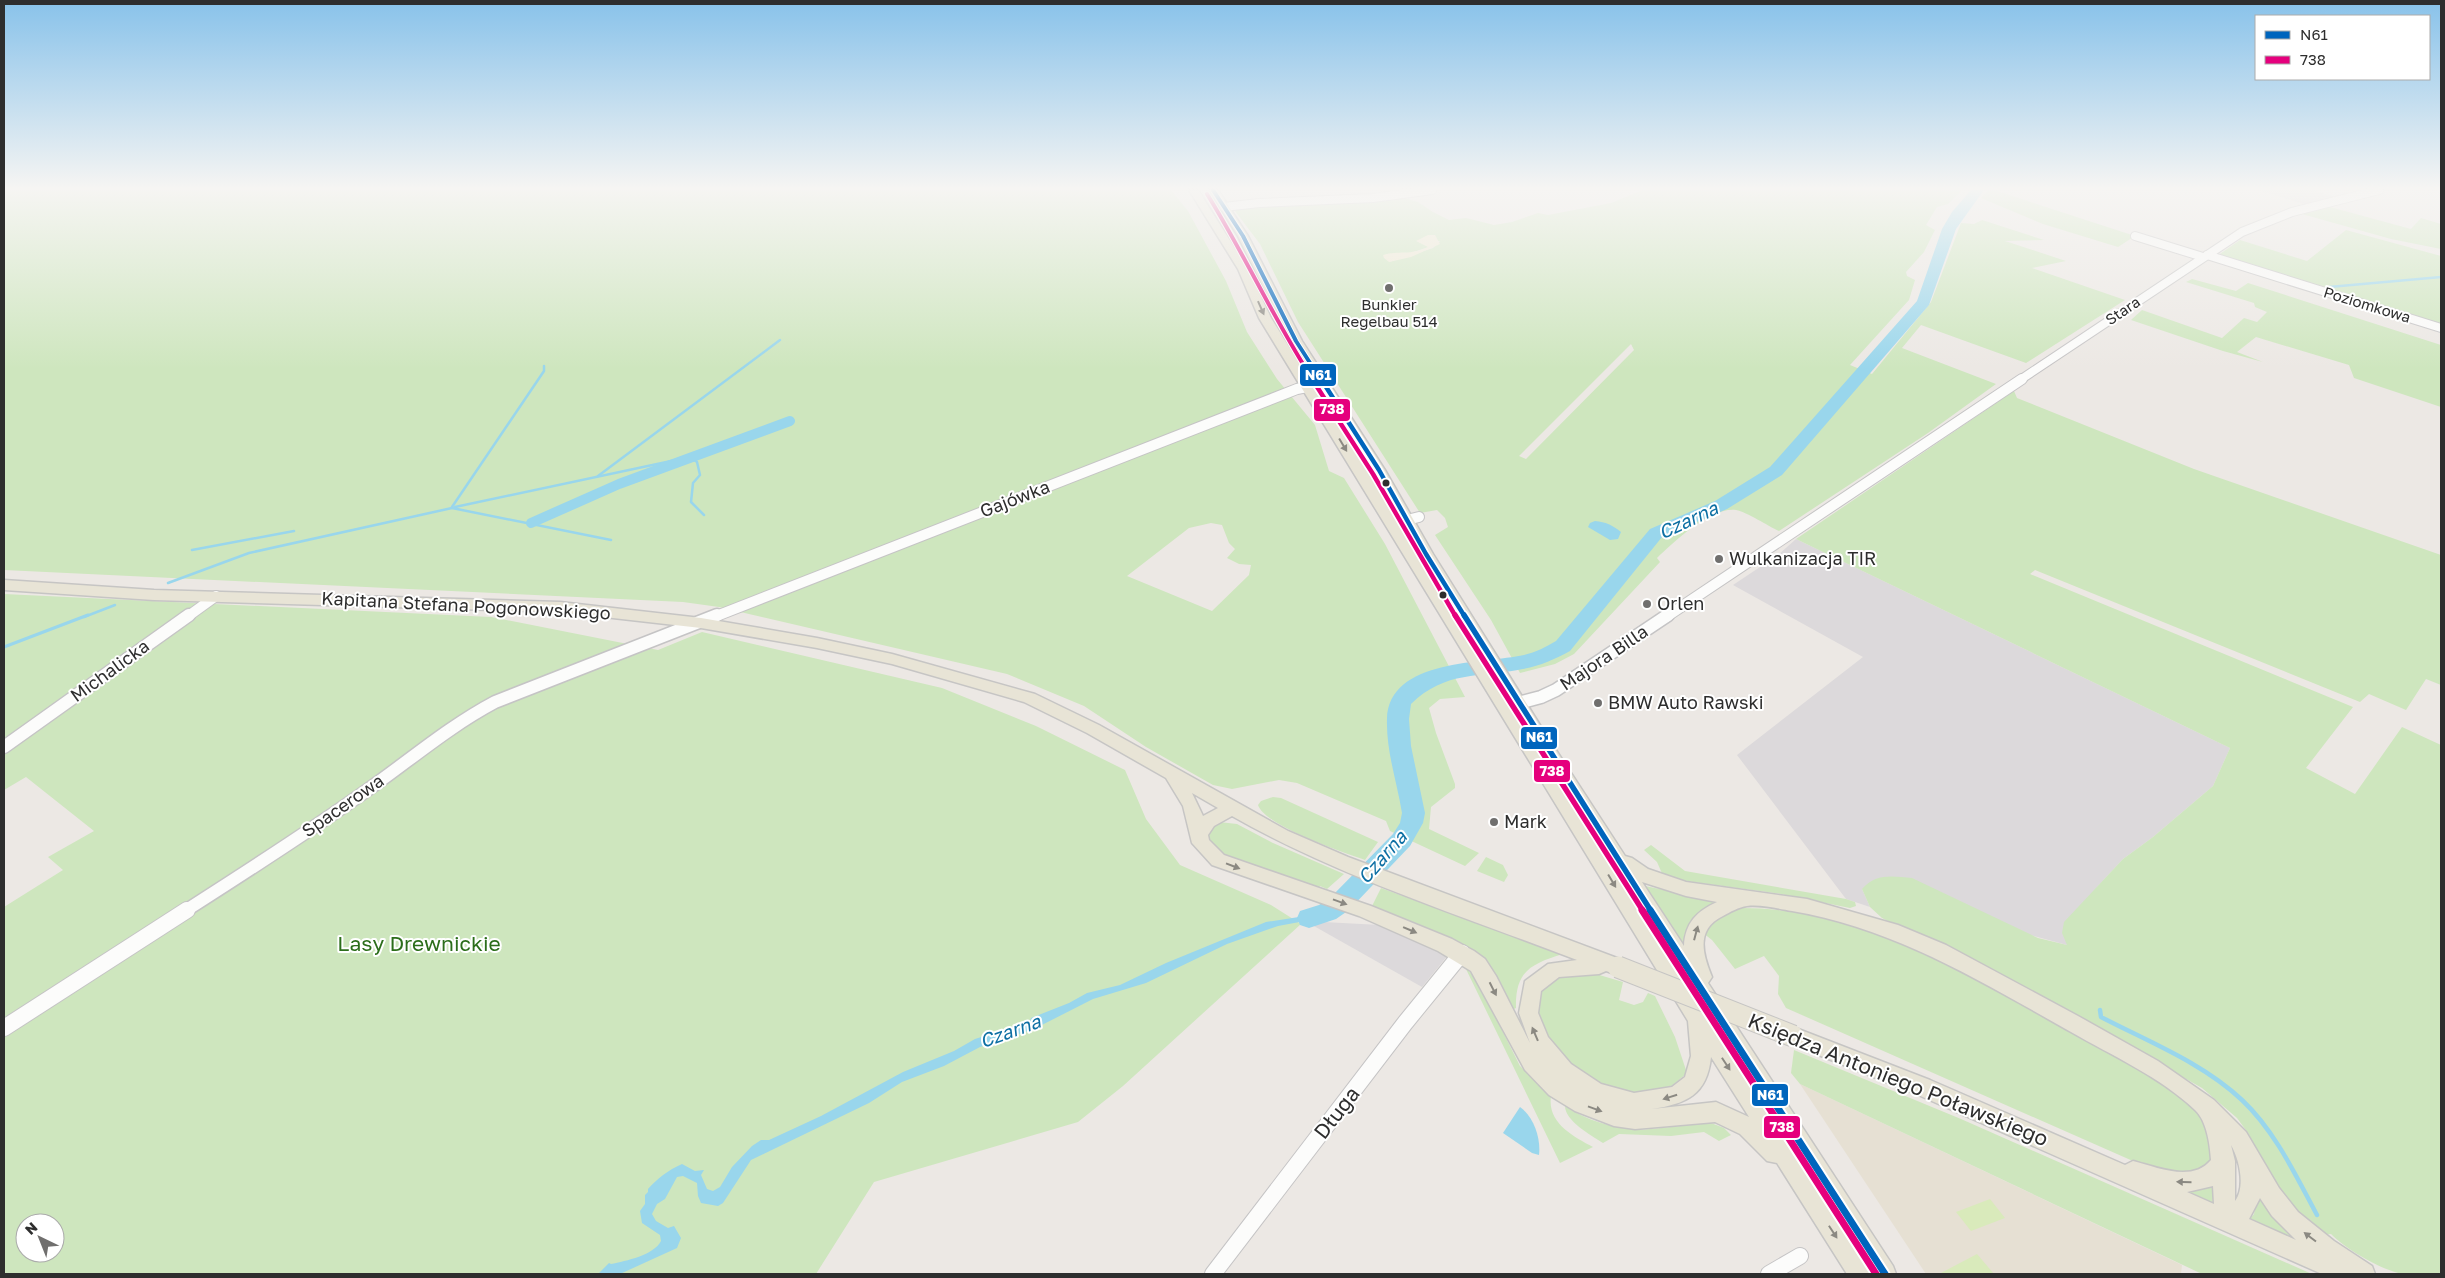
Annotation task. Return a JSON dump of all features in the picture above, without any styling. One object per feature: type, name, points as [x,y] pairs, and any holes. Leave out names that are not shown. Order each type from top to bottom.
[{"type":"main road","points":[[1231,250],[1243,269],[1265,318],[1308,386],[1324,398],[1413,518],[1479,652],[1691,1008],[1860,1274]]},
{"type":"main road","points":[[1250,250],[1324,398],[1433,592],[1479,652]]},
{"type":"main road","name":"Kapitana Stefana Pogonowskiego","points":[[4,585],[97,592],[560,607],[701,623],[817,643],[892,659],[1011,692],[1071,718],[1171,772]]},
{"type":"main road","points":[[1495,678],[1518,703],[1885,1274]]},
{"type":"main road","points":[[1171,772],[1191,805],[1199,835],[1208,852],[1223,862],[1365,911],[1462,953],[1478,965],[1489,982],[1519,1043],[1532,1064],[1549,1082],[1566,1095],[1591,1108],[1625,1118],[1654,1119],[1716,1112],[1740,1122],[1763,1140],[1807,1191]]},
{"type":"main road","name":"Księdza Antoniego Poławskiego","points":[[1171,772],[1232,809],[1282,836],[1342,862],[1618,967],[1923,1087],[2348,1274]]},
{"type":"main road","points":[[1199,835],[1203,825],[1208,820],[1232,809]]},
{"type":"main road","points":[[1614,852],[1634,870],[1661,883],[1747,899],[1783,902],[1825,910],[1906,937],[1955,960],[2146,1064],[2167,1076],[2200,1100],[2227,1125],[2248,1155],[2272,1197],[2302,1231],[2364,1274]]},
{"type":"main road","points":[[1726,1027],[1695,961],[1695,932],[1702,919],[1711,912],[1747,899]]},
{"type":"main road","points":[[1618,967],[1566,965],[1543,975],[1531,991],[1528,1011],[1537,1040],[1556,1066],[1584,1086],[1611,1097],[1639,1102],[1669,1098],[1688,1088],[1696,1080],[1701,1064],[1700,1038],[1691,1008]]},
{"type":"main road","points":[[2200,1100],[2215,1125],[2224,1162],[2223,1201],[2227,1221],[2240,1215],[2249,1203],[2248,1155]]},
{"type":"main road","points":[[2092,1161],[2184,1184],[2206,1179],[2218,1171],[2224,1162]]},
{"type":"street","name":"Poziomkowa","points":[[2183,250],[2441,328]]},
{"type":"street","name":"Stara","points":[[1885,470],[2215,250]]},
{"type":"street","points":[[1285,394],[1294,382],[1295,365]]},
{"type":"street","name":"Gajówka","points":[[701,623],[1308,386]]},
{"type":"street","points":[[1285,394],[1324,398]]},
{"type":"street","name":"Majora Billa","points":[[1518,703],[1542,697],[1556,690],[1885,470]]},
{"type":"street","name":"Michalicka","points":[[4,747],[216,596]]},
{"type":"street","name":"Spacerowa","points":[[4,1028],[187,911],[355,799],[472,713],[495,702],[701,623]]},
{"type":"street","name":"Długa","points":[[1213,1274],[1405,1023],[1462,953]]},
{"type":"street","points":[[1769,1274],[1800,1256]]},
{"type":"shaded area","points":[[1796,539],[2230,748],[2213,786],[2153,837],[2123,859],[2097,887],[2067,945],[1862,889],[1870,907],[1846,899],[1737,755],[1863,657],[1733,585],[1778,555]]},
{"type":"shaded area","points":[[1305,921],[1380,925],[1448,955],[1422,987]]},
{"type":"shaded area","points":[[1800,1084],[2182,1265],[2181,1274],[1926,1274]]},
{"type":"green space","points":[[4,250],[1209,250],[1226,281],[1247,332],[1277,379],[1315,425],[1329,471],[1344,478],[1385,544],[1465,697],[1440,699],[1429,708],[1455,788],[1431,807],[1429,829],[1479,853],[1465,866],[1390,831],[1386,821],[1297,783],[1279,780],[1232,789],[1213,785],[1146,747],[1084,706],[1007,674],[719,607],[683,602],[4,570]],"holes":[[[1211,523],[1222,525],[1229,543],[1235,549],[1227,558],[1239,564],[1251,565],[1249,575],[1212,611],[1127,576],[1189,528]]]},
{"type":"green space","points":[[1263,250],[1421,250],[1407,254],[1395,253],[1389,262],[1428,250],[1925,250],[1906,272],[1907,276],[1915,280],[1909,300],[1850,365],[1872,374],[1931,302],[1951,250],[2031,250],[2066,261],[2032,268],[2125,300],[2026,363],[1921,325],[1902,348],[1996,384],[1928,433],[1779,531],[1752,516],[1736,510],[1715,514],[1704,520],[1683,535],[1657,558],[1660,562],[1574,654],[1555,664],[1520,673],[1491,620],[1435,535],[1448,527],[1445,518],[1437,510],[1420,513],[1298,322]],"holes":[[[1631,344],[1634,350],[1526,459],[1519,456]]]},
{"type":"green space","points":[[2226,250],[2271,250],[2307,261],[2321,250],[2418,250],[2441,256],[2441,325],[2217,256]]},
{"type":"green space","points":[[2192,279],[2236,291],[2248,283],[2441,345],[2441,407],[2354,378],[2349,365],[2256,337],[2237,352],[2263,362],[2223,351],[2131,320],[2142,310],[2222,338],[2244,318],[2257,322],[2267,312],[2255,307],[2254,303],[2186,282]]},
{"type":"green space","points":[[2014,391],[2017,398],[2194,469],[2441,555],[2441,685],[2426,679],[2406,710],[2369,694],[2360,702],[2035,570],[2030,574],[2353,707],[2306,768],[2355,794],[2402,727],[2441,745],[2441,1274],[2411,1275],[2393,1272],[2364,1258],[2331,1234],[2319,1236],[2285,1204],[2248,1133],[2237,1118],[2202,1088],[2096,1028],[1882,918],[1870,907],[1862,889],[1867,884],[1873,880],[1885,877],[1912,878],[2038,938],[2067,945],[2062,933],[2064,922],[2123,859],[2153,837],[2213,786],[2230,748],[1796,539]]},
{"type":"green space","name":"Lasy Drewnickie","points":[[4,594],[491,617],[658,650],[702,632],[942,688],[1036,726],[1125,770],[1146,819],[1180,865],[1271,905],[1301,924],[1123,1086],[1078,1122],[874,1182],[816,1274],[4,1274],[4,907],[63,870],[48,857],[94,831],[26,777],[4,790]]},
{"type":"green space","points":[[1273,797],[1281,798],[1378,842],[1365,860],[1305,837],[1289,830],[1264,813],[1258,805],[1261,801]]},
{"type":"green space","points":[[1219,822],[1237,824],[1273,843],[1344,874],[1327,889],[1320,886],[1317,890],[1223,855],[1211,846],[1207,836],[1210,829]]},
{"type":"green space","points":[[1651,845],[1685,871],[1846,899],[1855,902],[1856,906],[1850,908],[1781,894],[1664,878],[1657,862],[1644,850]]},
{"type":"green space","points":[[1486,857],[1503,865],[1508,875],[1504,882],[1477,871]]},
{"type":"green space","points":[[1645,886],[1718,901],[1694,918],[1685,946]]},
{"type":"green space","points":[[1381,888],[1563,954],[1533,966],[1527,971],[1518,986],[1516,1008],[1510,1011],[1498,985],[1371,908]]},
{"type":"green space","points":[[1742,908],[1789,911],[1834,920],[1878,934],[1921,951],[1963,972],[2165,1083],[2193,1106],[2207,1124],[2211,1138],[2212,1160],[2194,1175],[2151,1169],[1786,1008],[1778,994],[1779,976],[1764,956],[1735,969],[1712,940],[1703,933],[1715,919],[1730,911]]},
{"type":"green space","points":[[1465,967],[1477,980],[1520,1066],[1551,1096],[1553,1114],[1557,1121],[1563,1128],[1593,1147],[1560,1163]]},
{"type":"green space","points":[[1596,974],[1623,982],[1619,1000],[1634,1005],[1643,1002],[1648,993],[1655,996],[1675,1037],[1686,1070],[1686,1074],[1669,1088],[1628,1093],[1597,1084],[1552,1049],[1536,1009],[1542,988],[1555,977]]},
{"type":"green space","points":[[1794,1050],[1961,1119],[2312,1274],[2202,1274],[1800,1084],[1791,1073]]},
{"type":"green space","points":[[1565,1106],[1592,1120],[1621,1128],[1641,1130],[1711,1123],[1724,1128],[1731,1135],[1719,1141],[1704,1132],[1671,1136],[1619,1134],[1603,1143],[1574,1122],[1566,1112]]},
{"type":"green space","points":[[2215,1185],[2212,1205],[2173,1187]]},
{"type":"green space","points":[[2257,1196],[2259,1196],[2275,1220],[2294,1239],[2250,1219],[2254,1214]]},
{"type":"green space","points":[[1990,1199],[2005,1218],[1971,1231],[1956,1212]]},
{"type":"green space","points":[[1977,1254],[1994,1274],[1939,1274]]},
{"type":"sand","points":[[1427,250],[1411,257],[1389,262],[1383,255],[1394,253]]},
{"type":"water","points":[[1595,521],[1615,527],[1621,532],[1618,539],[1610,540],[1588,527],[1590,523]]},
{"type":"water","points":[[1331,908],[1339,911],[1332,916],[1278,926],[1227,944],[1146,983],[1093,999],[1034,1029],[980,1047],[944,1066],[902,1082],[869,1103],[751,1160],[723,1203],[718,1206],[701,1203],[698,1196],[697,1183],[683,1176],[677,1177],[665,1199],[657,1204],[652,1214],[656,1221],[668,1228],[674,1226],[681,1238],[677,1248],[620,1274],[598,1274],[609,1263],[617,1263],[639,1257],[652,1250],[661,1241],[660,1235],[642,1223],[640,1211],[645,1204],[645,1195],[648,1189],[663,1175],[677,1166],[682,1164],[695,1171],[704,1170],[701,1175],[707,1189],[713,1191],[720,1187],[732,1167],[752,1146],[761,1140],[769,1140],[821,1116],[903,1072],[954,1051],[975,1039],[1030,1021],[1031,1018],[1069,1003],[1087,993],[1120,985],[1166,963],[1266,922],[1318,914]]},
{"type":"water","points":[[1520,1107],[1529,1116],[1536,1129],[1539,1155],[1532,1153],[1503,1133]]},
{"type":"waterway","name":"Czarna","points":[[1309,918],[1319,916],[1341,903],[1394,848],[1412,823],[1414,813],[1399,732],[1399,708],[1402,700],[1417,685],[1436,676],[1457,671],[1524,662],[1545,656],[1563,646],[1656,533],[1721,505],[1755,486],[1776,471],[1924,302],[1942,250]]},
{"type":"waterway","points":[[2329,287],[2441,277]]},
{"type":"waterway","points":[[598,476],[780,340]]},
{"type":"waterway","points":[[452,507],[544,371],[544,366]]},
{"type":"waterway","points":[[531,523],[619,484],[790,421]]},
{"type":"waterway","points":[[455,507],[690,457],[697,462],[700,475],[693,483],[691,502],[704,515]]},
{"type":"waterway","points":[[168,583],[249,553],[452,508],[611,540]]},
{"type":"waterway","points":[[192,550],[294,531]]},
{"type":"waterway","points":[[84,617],[115,605]]},
{"type":"waterway","points":[[4,647],[88,615]]},
{"type":"waterway","points":[[2100,1010],[2101,1017],[2193,1064],[2227,1087],[2242,1100],[2254,1112],[2275,1140],[2317,1215]]},
{"type":"transit line","name":"738","points":[[1241,250],[1290,345],[1373,474],[1420,558],[1533,741],[1876,1274]]},
{"type":"transit line","name":"N61","points":[[1250,250],[1296,341],[1379,470],[1426,554],[1539,737],[1885,1274]]},
{"type":"place","name":"Bunkier Regelbau 514","points":[[1389,288]]},
{"type":"place","name":"Wulkanizacja TIR","points":[[1719,559]]},
{"type":"place","name":"Orlen","points":[[1647,604]]},
{"type":"place","name":"BMW Auto Rawski","points":[[1598,703]]},
{"type":"place","name":"Mark","points":[[1494,822]]}]
